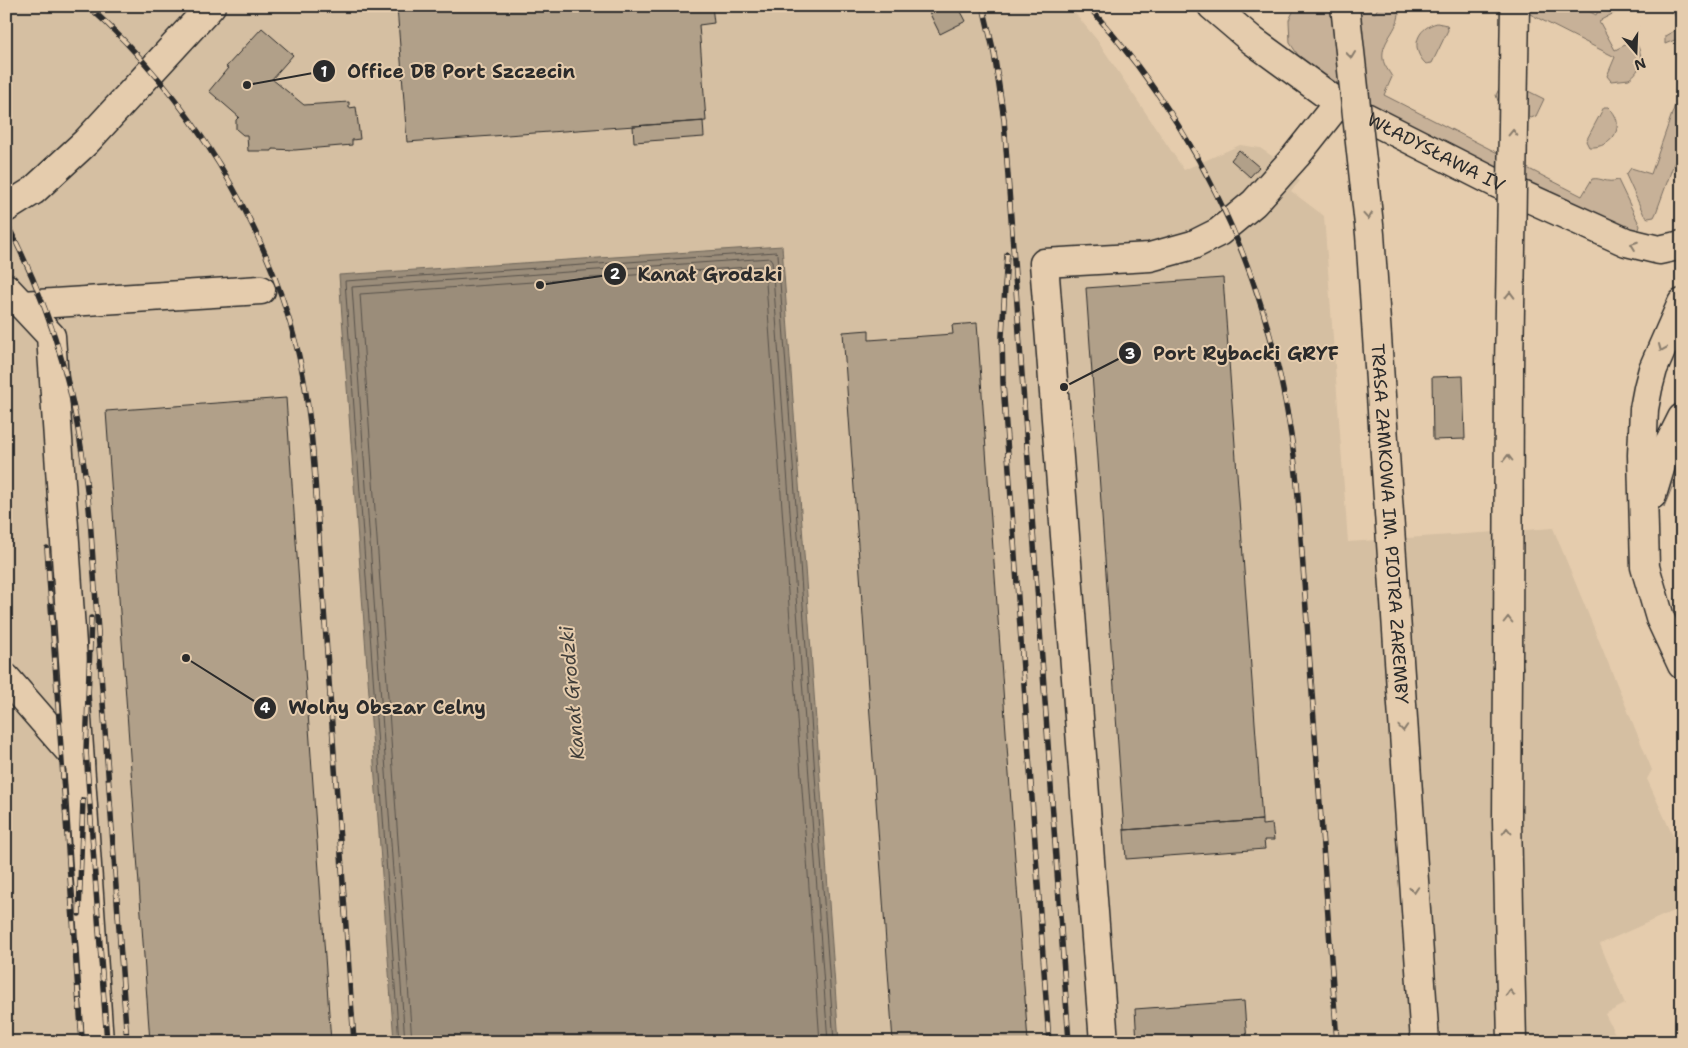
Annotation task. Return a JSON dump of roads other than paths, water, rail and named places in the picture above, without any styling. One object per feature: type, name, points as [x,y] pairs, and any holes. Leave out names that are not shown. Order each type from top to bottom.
[{"type":"main road","points":[[6,208],[33,191],[86,142],[211,6]]},
{"type":"main road","name":"WŁADYSŁAWA IV","points":[[1212,6],[1253,41],[1338,103],[1498,184],[1626,242],[1659,250],[1682,245]]},
{"type":"main road","name":"TRASA ZAMKOWA IM. PIOTRA ZAREMBY","points":[[1345,6],[1370,234],[1425,1042]]},
{"type":"main road","points":[[1512,1042],[1507,819],[1509,367],[1515,6]]},
{"type":"main road","points":[[1104,1042],[1044,263],[1150,257],[1193,245],[1219,232],[1254,203],[1296,156],[1338,103]]},
{"type":"main road","points":[[14,297],[261,290]]},
{"type":"main road","points":[[14,297],[51,336],[99,1042]]},
{"type":"main road","points":[[1682,303],[1653,369],[1646,400],[1642,455],[1644,544],[1656,606],[1682,665]]},
{"type":"main road","points":[[1644,544],[1659,468],[1682,418]]},
{"type":"main road","points":[[6,678],[80,763]]},
{"type":"water","points":[[782,246],[839,1042],[394,1042],[339,275]]},
{"type":"railway","points":[[88,6],[125,41],[159,80],[190,120],[219,164],[244,209],[266,255],[284,303],[298,352],[312,437],[354,1042]]},
{"type":"railway","points":[[983,6],[994,53],[1004,119],[1069,1042]]},
{"type":"railway","points":[[1088,6],[1132,58],[1170,112],[1203,169],[1232,227],[1255,288],[1274,351],[1288,416],[1297,483],[1337,1042]]},
{"type":"railway","points":[[6,222],[24,258],[52,330],[72,402],[86,478],[127,1042]]},
{"type":"railway","points":[[1007,254],[1002,336],[1003,383],[1049,1042]]},
{"type":"railway","points":[[47,548],[79,1006]]},
{"type":"railway","points":[[91,618],[86,751],[107,1042]]},
{"type":"railway","points":[[79,914],[83,800]]},
{"type":"railway","points":[[79,999],[82,1042]]},
{"type":"place","name":"Office DB Port Szczecin","points":[[247,85]]},
{"type":"place","name":"Kanał Grodzki","points":[[540,285]]},
{"type":"place","name":"Port Rybacki GRYF","points":[[1064,387]]},
{"type":"place","name":"Wolny Obszar Celny","points":[[186,658]]}]
